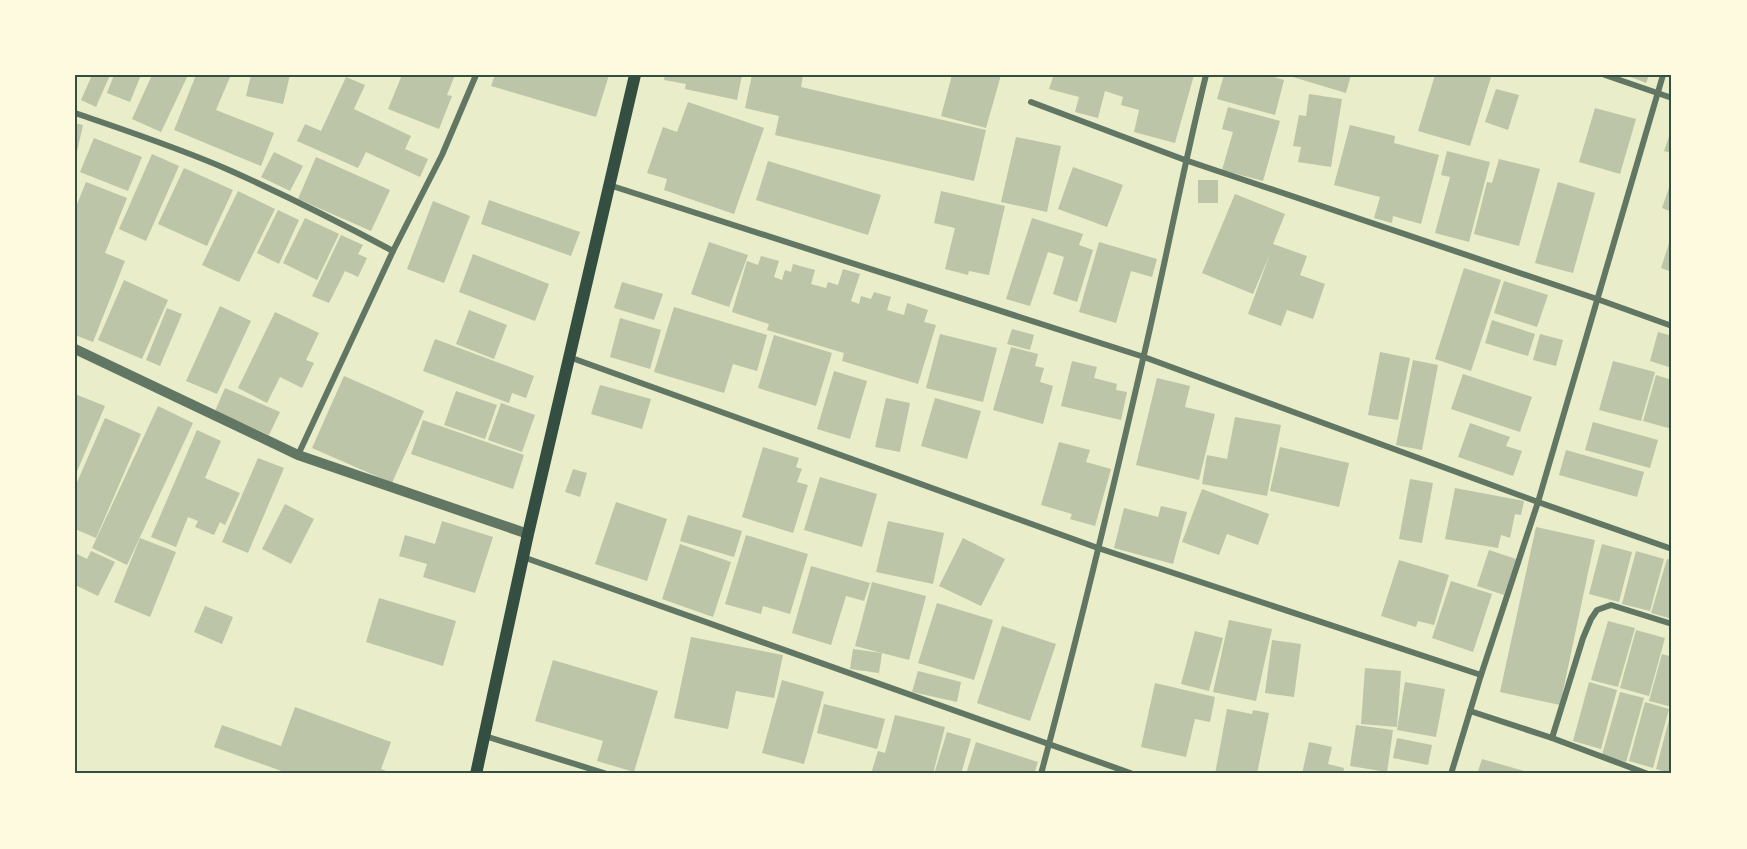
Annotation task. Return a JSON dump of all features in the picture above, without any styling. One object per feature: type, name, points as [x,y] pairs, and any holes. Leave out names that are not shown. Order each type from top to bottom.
[{"type":"main road","points":[[476,774],[568,357],[635,75]]},
{"type":"street","points":[[298,455],[393,251],[442,155],[476,75]]},
{"type":"street","points":[[1041,774],[1144,357],[1185,160],[1206,75]]},
{"type":"street","points":[[1605,75],[1672,98]]},
{"type":"street","points":[[1451,774],[1538,502],[1663,75]]},
{"type":"street","points":[[1031,102],[1185,160],[1672,326]]},
{"type":"street","points":[[75,113],[227,169],[312,208],[393,251]]},
{"type":"street","points":[[608,185],[1144,357],[1672,549]]},
{"type":"street","points":[[75,349],[298,455],[528,534]]},
{"type":"street","points":[[568,357],[1098,548],[1481,675]]},
{"type":"street","points":[[523,557],[1133,774]]},
{"type":"street","points":[[1552,738],[1583,638],[1597,610],[1611,605],[1672,624]]},
{"type":"street","points":[[1470,711],[1552,738],[1648,774]]},
{"type":"street","points":[[486,735],[607,774]]},
{"type":"building","points":[[92,75],[110,75],[96,107],[81,100]]},
{"type":"building","points":[[114,75],[141,75],[130,102],[107,93]]},
{"type":"building","points":[[152,75],[188,75],[161,132],[132,119]]},
{"type":"building","points":[[196,75],[230,77],[216,110],[274,133],[261,166],[174,130]]},
{"type":"building","points":[[251,75],[290,75],[283,104],[246,96]]},
{"type":"building","points":[[402,75],[455,75],[447,95],[452,96],[439,129],[388,109]]},
{"type":"building","points":[[495,75],[609,75],[596,117],[491,86]]},
{"type":"building","points":[[665,75],[742,75],[737,100],[685,89],[686,84],[664,80]]},
{"type":"building","points":[[752,75],[803,75],[801,87],[986,130],[974,181],[775,135],[779,116],[745,108]]},
{"type":"building","points":[[952,75],[1001,75],[986,128],[941,116]]},
{"type":"building","points":[[1048,75],[1194,75],[1175,143],[1134,132],[1139,110],[1121,105],[1123,97],[1105,91],[1098,118],[1075,112],[1079,97],[1049,89],[1053,77]]},
{"type":"building","points":[[1224,75],[1268,75],[1284,80],[1275,115],[1217,99]]},
{"type":"building","points":[[1286,75],[1351,75],[1346,93]]},
{"type":"building","points":[[1435,75],[1491,77],[1470,146],[1418,131]]},
{"type":"building","points":[[1626,75],[1649,75],[1646,83]]},
{"type":"building","points":[[346,77],[365,85],[354,109],[411,136],[405,149],[428,159],[420,177],[366,152],[358,168],[297,141],[305,124],[321,131]]},
{"type":"building","points":[[1496,89],[1519,95],[1508,130],[1485,122]]},
{"type":"building","points":[[1309,94],[1342,99],[1331,167],[1298,162],[1301,147],[1293,146],[1299,115],[1306,116]]},
{"type":"building","points":[[688,102],[764,128],[734,214],[664,190],[667,179],[647,173],[663,127],[677,132]]},
{"type":"building","points":[[1228,107],[1280,121],[1263,181],[1222,170],[1233,132],[1222,129]]},
{"type":"building","points":[[1595,108],[1636,119],[1620,174],[1579,162]]},
{"type":"building","points":[[75,123],[83,125],[76,156],[75,156]]},
{"type":"building","points":[[1350,125],[1395,136],[1394,143],[1439,155],[1421,224],[1393,216],[1392,223],[1374,218],[1380,197],[1334,185]]},
{"type":"building","points":[[1672,128],[1672,153],[1664,151]]},
{"type":"building","points":[[1016,137],[1061,146],[1047,212],[1001,202]]},
{"type":"building","points":[[94,138],[142,157],[128,191],[80,172]]},
{"type":"building","points":[[1447,151],[1490,162],[1469,242],[1435,233],[1450,177],[1441,175]]},
{"type":"building","points":[[274,152],[303,166],[290,191],[261,177]]},
{"type":"building","points":[[152,154],[179,166],[146,241],[119,229]]},
{"type":"building","points":[[316,157],[390,190],[371,231],[298,199]]},
{"type":"building","points":[[1499,159],[1540,169],[1519,246],[1474,234],[1487,182],[1492,183]]},
{"type":"building","points":[[768,161],[881,195],[868,235],[756,200]]},
{"type":"building","points":[[1073,167],[1123,185],[1107,227],[1058,209]]},
{"type":"building","points":[[184,168],[233,190],[207,246],[158,224]]},
{"type":"building","points":[[1672,179],[1672,212],[1662,208]]},
{"type":"building","points":[[1198,180],[1218,180],[1218,203],[1198,203]]},
{"type":"building","points":[[86,182],[127,198],[105,253],[125,261],[93,342],[75,335],[75,209]]},
{"type":"building","points":[[1558,182],[1595,193],[1573,273],[1535,263]]},
{"type":"building","points":[[238,191],[275,209],[239,282],[202,265]]},
{"type":"building","points":[[941,191],[1005,206],[989,275],[969,271],[968,275],[945,269],[955,228],[934,223]]},
{"type":"building","points":[[1235,194],[1285,214],[1273,244],[1307,256],[1300,275],[1325,284],[1313,319],[1287,310],[1281,326],[1248,314],[1270,254],[1253,294],[1202,273]]},
{"type":"building","points":[[489,200],[580,232],[571,256],[481,224]]},
{"type":"building","points":[[433,201],[470,216],[444,283],[407,269]]},
{"type":"building","points":[[278,210],[299,220],[279,264],[257,253]]},
{"type":"building","points":[[305,218],[339,234],[317,280],[283,263]]},
{"type":"building","points":[[1032,218],[1083,234],[1079,245],[1093,250],[1077,302],[1053,294],[1064,257],[1048,252],[1030,306],[1006,299]]},
{"type":"building","points":[[1672,234],[1672,272],[1661,268]]},
{"type":"building","points":[[341,235],[363,245],[358,254],[367,258],[358,277],[345,271],[329,303],[312,296]]},
{"type":"building","points":[[709,242],[748,255],[729,307],[691,294]]},
{"type":"building","points":[[1099,242],[1157,259],[1152,277],[1131,271],[1116,323],[1079,312]]},
{"type":"building","points":[[473,254],[549,284],[535,321],[459,292]]},
{"type":"building","points":[[761,256],[779,261],[774,277],[782,280],[785,270],[791,272],[793,264],[815,270],[811,284],[826,288],[828,282],[838,285],[843,269],[860,274],[851,301],[859,304],[861,296],[871,299],[874,292],[891,297],[887,310],[904,315],[907,303],[928,310],[924,322],[936,325],[918,384],[842,361],[844,353],[767,330],[769,324],[732,312],[747,261],[758,265]]},
{"type":"building","points":[[1464,268],[1501,280],[1471,371],[1435,359]]},
{"type":"building","points":[[124,280],[168,300],[142,359],[98,340]]},
{"type":"building","points":[[1504,281],[1548,295],[1537,327],[1494,313]]},
{"type":"building","points":[[622,282],[663,294],[654,320],[614,308]]},
{"type":"building","points":[[220,306],[251,321],[217,394],[186,381]]},
{"type":"building","points":[[674,307],[767,335],[757,371],[733,364],[724,393],[654,372]]},
{"type":"building","points":[[167,308],[182,314],[160,366],[146,360]]},
{"type":"building","points":[[469,310],[507,325],[494,359],[456,344]]},
{"type":"building","points":[[275,312],[319,333],[306,360],[314,363],[302,388],[280,377],[267,403],[238,388]]},
{"type":"building","points":[[620,318],[661,330],[650,369],[610,357]]},
{"type":"building","points":[[1492,320],[1535,334],[1528,356],[1485,343]]},
{"type":"building","points":[[1012,329],[1034,335],[1030,350],[1007,344]]},
{"type":"building","points":[[1658,332],[1672,336],[1672,368],[1650,361]]},
{"type":"building","points":[[940,334],[997,348],[983,402],[926,388]]},
{"type":"building","points":[[1540,334],[1563,340],[1556,366],[1533,360]]},
{"type":"building","points":[[774,335],[832,353],[816,406],[758,388]]},
{"type":"building","points":[[435,339],[534,376],[526,398],[512,393],[509,403],[423,371]]},
{"type":"building","points":[[1011,347],[1038,354],[1035,366],[1044,368],[1040,382],[1053,386],[1043,424],[993,410]]},
{"type":"building","points":[[1380,352],[1410,358],[1398,420],[1368,415]]},
{"type":"building","points":[[1413,360],[1438,365],[1422,450],[1396,445]]},
{"type":"building","points":[[1072,361],[1097,367],[1094,378],[1117,384],[1116,390],[1127,392],[1121,420],[1061,406]]},
{"type":"building","points":[[1613,361],[1655,372],[1641,421],[1599,410]]},
{"type":"building","points":[[834,371],[867,381],[850,439],[817,429]]},
{"type":"building","points":[[1463,374],[1532,397],[1520,432],[1451,409]]},
{"type":"building","points":[[1656,375],[1672,380],[1672,429],[1643,421]]},
{"type":"building","points":[[344,376],[424,411],[392,483],[312,448]]},
{"type":"building","points":[[1157,378],[1190,386],[1185,407],[1215,414],[1199,480],[1136,465]]},
{"type":"building","points":[[600,385],[651,399],[642,429],[591,414]]},
{"type":"building","points":[[225,388],[280,412],[269,435],[215,411]]},
{"type":"building","points":[[456,391],[497,405],[485,439],[444,425]]},
{"type":"building","points":[[75,394],[105,406],[75,476]]},
{"type":"building","points":[[886,398],[910,403],[900,452],[875,447]]},
{"type":"building","points":[[935,398],[981,411],[967,459],[921,446]]},
{"type":"building","points":[[501,403],[535,415],[522,452],[488,440]]},
{"type":"building","points":[[158,406],[193,423],[127,565],[92,548]]},
{"type":"building","points":[[1235,417],[1281,425],[1267,496],[1202,484],[1207,455],[1227,459]]},
{"type":"building","points":[[105,418],[141,434],[96,538],[75,529],[75,487]]},
{"type":"building","points":[[423,420],[524,455],[513,489],[411,454]]},
{"type":"building","points":[[1593,422],[1658,440],[1650,468],[1585,450]]},
{"type":"building","points":[[1470,423],[1510,437],[1506,446],[1522,451],[1513,476],[1458,457]]},
{"type":"building","points":[[197,430],[221,441],[205,478],[240,493],[225,525],[220,522],[214,535],[195,527],[198,521],[188,517],[176,547],[151,537]]},
{"type":"building","points":[[1059,442],[1090,450],[1086,462],[1111,469],[1095,526],[1070,519],[1072,514],[1041,505]]},
{"type":"building","points":[[763,447],[799,458],[796,467],[802,469],[797,482],[808,485],[793,533],[742,517]]},
{"type":"building","points":[[1280,447],[1349,463],[1339,507],[1270,491]]},
{"type":"building","points":[[1566,450],[1644,472],[1637,497],[1559,475]]},
{"type":"building","points":[[258,458],[284,468],[248,553],[222,542]]},
{"type":"building","points":[[573,469],[587,473],[580,497],[565,492]]},
{"type":"building","points":[[820,477],[877,494],[862,547],[804,530]]},
{"type":"building","points":[[1410,479],[1433,483],[1422,543],[1399,539]]},
{"type":"building","points":[[1455,488],[1524,501],[1521,515],[1515,514],[1510,538],[1501,535],[1498,548],[1445,539]]},
{"type":"building","points":[[1202,489],[1269,514],[1258,545],[1227,534],[1219,555],[1182,542]]},
{"type":"building","points":[[616,502],[667,519],[647,581],[595,564]]},
{"type":"building","points":[[285,504],[314,519],[291,564],[262,549]]},
{"type":"building","points":[[1161,506],[1187,512],[1173,564],[1114,548],[1124,508],[1158,517]]},
{"type":"building","points":[[688,515],[742,531],[734,557],[680,541]]},
{"type":"building","points":[[442,521],[493,537],[475,593],[423,577],[427,564],[399,556],[405,535],[435,544]]},
{"type":"building","points":[[888,521],[944,533],[933,584],[876,572]]},
{"type":"building","points":[[1536,527],[1595,540],[1560,705],[1500,692]]},
{"type":"building","points":[[746,535],[808,554],[790,614],[763,606],[761,614],[725,604]]},
{"type":"building","points":[[140,538],[176,552],[150,617],[114,602]]},
{"type":"building","points":[[963,538],[1005,559],[981,606],[939,586]]},
{"type":"building","points":[[680,544],[731,562],[713,617],[662,599]]},
{"type":"building","points":[[1602,544],[1632,552],[1619,602],[1589,594]]},
{"type":"building","points":[[1489,550],[1516,559],[1504,595],[1477,586]]},
{"type":"building","points":[[91,551],[115,562],[98,596],[75,585],[75,553],[87,559]]},
{"type":"building","points":[[1636,551],[1664,559],[1650,611],[1622,604]]},
{"type":"building","points":[[1667,559],[1672,560],[1672,619],[1651,613]]},
{"type":"building","points":[[1399,560],[1449,575],[1434,625],[1418,621],[1416,627],[1381,616]]},
{"type":"building","points":[[811,566],[870,583],[864,601],[846,596],[831,645],[792,633]]},
{"type":"building","points":[[1451,581],[1492,594],[1473,652],[1432,638]]},
{"type":"building","points":[[872,582],[926,596],[909,660],[855,646]]},
{"type":"building","points":[[379,598],[456,621],[443,666],[366,642]]},
{"type":"building","points":[[937,603],[993,620],[974,680],[918,663]]},
{"type":"building","points":[[205,606],[233,617],[222,644],[194,632]]},
{"type":"building","points":[[1229,620],[1272,629],[1256,701],[1213,692]]},
{"type":"building","points":[[1608,621],[1635,628],[1618,687],[1591,680]]},
{"type":"building","points":[[1002,626],[1056,644],[1030,721],[977,703]]},
{"type":"building","points":[[1636,630],[1665,638],[1649,696],[1620,688]]},
{"type":"building","points":[[1195,631],[1223,638],[1209,691],[1181,684]]},
{"type":"building","points":[[691,637],[783,655],[774,698],[736,691],[728,729],[674,718]]},
{"type":"building","points":[[1272,640],[1301,644],[1294,697],[1265,693]]},
{"type":"building","points":[[853,649],[882,653],[879,673],[850,669]]},
{"type":"building","points":[[1662,654],[1672,657],[1672,707],[1649,701]]},
{"type":"building","points":[[553,660],[658,691],[634,772],[597,761],[603,741],[535,721]]},
{"type":"building","points":[[1365,668],[1401,671],[1397,727],[1361,724]]},
{"type":"building","points":[[918,671],[961,682],[957,702],[912,692]]},
{"type":"building","points":[[782,680],[824,692],[804,764],[762,753]]},
{"type":"building","points":[[1405,682],[1445,689],[1436,737],[1397,730]]},
{"type":"building","points":[[1589,682],[1617,690],[1601,749],[1573,741]]},
{"type":"building","points":[[1155,683],[1215,697],[1210,722],[1195,719],[1186,757],[1141,747]]},
{"type":"building","points":[[1620,692],[1644,698],[1626,762],[1602,755]]},
{"type":"building","points":[[1645,702],[1669,709],[1653,768],[1629,761]]},
{"type":"building","points":[[824,704],[885,719],[877,749],[817,733]]},
{"type":"building","points":[[295,707],[391,742],[381,769],[394,774],[290,774],[214,747],[222,725],[281,746]]},
{"type":"building","points":[[1227,709],[1252,714],[1253,710],[1269,713],[1257,774],[1215,774]]},
{"type":"building","points":[[1672,712],[1672,774],[1656,769]]},
{"type":"building","points":[[895,715],[945,727],[933,774],[871,774],[878,751],[885,753]]},
{"type":"building","points":[[1356,725],[1393,730],[1387,772],[1350,766]]},
{"type":"building","points":[[947,732],[971,739],[961,774],[934,774]]},
{"type":"building","points":[[1397,738],[1432,745],[1428,765],[1393,758]]},
{"type":"building","points":[[976,742],[1038,762],[1034,774],[966,774]]},
{"type":"building","points":[[1309,742],[1332,747],[1328,764],[1344,768],[1343,774],[1302,774]]},
{"type":"building","points":[[1482,759],[1531,773],[1531,774],[1477,774]]}]
